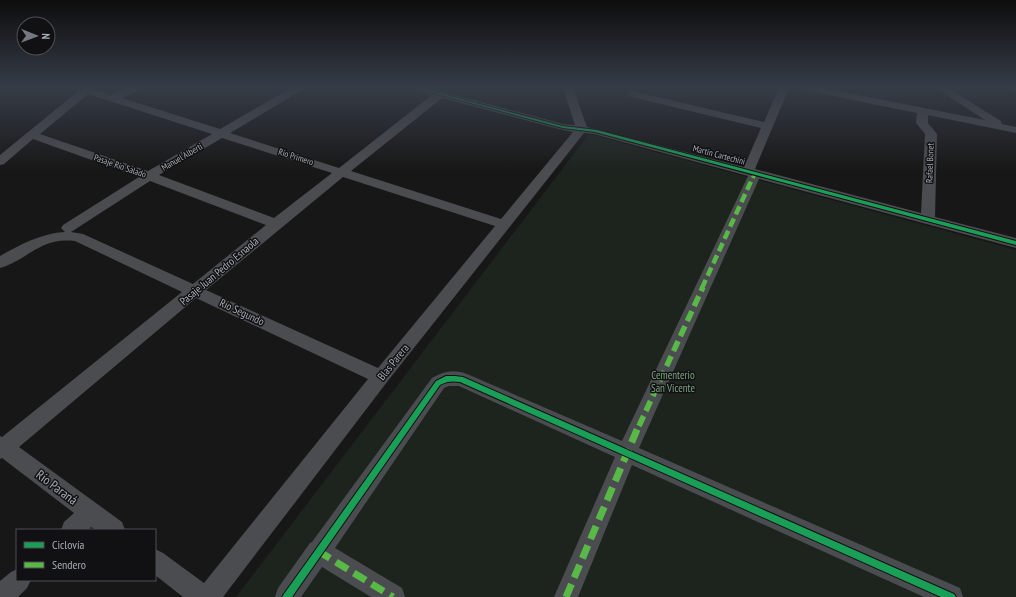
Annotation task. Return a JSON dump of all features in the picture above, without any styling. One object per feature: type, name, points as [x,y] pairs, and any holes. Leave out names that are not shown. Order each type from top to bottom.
[{"type":"street","points":[[0,161],[55,116]]},
{"type":"street","name":"Río Primero","points":[[169,116],[505,225]]},
{"type":"street","name":"Manuel Alberti","points":[[0,263],[63,232],[149,176],[251,116]]},
{"type":"street","name":"Pasaje Juan Pedro Esnaola","points":[[1,447],[340,172],[412,116]]},
{"type":"street","name":"Martín Cartechini","points":[[521,116],[563,127],[581,129],[751,172],[1016,243]]},
{"type":"street","points":[[578,116],[581,129]]},
{"type":"street","points":[[724,116],[767,126]]},
{"type":"street","points":[[566,597],[627,452],[751,172],[772,116]]},
{"type":"street","name":"Rafael Bonet","points":[[923,116],[922,122],[931,134],[928,219]]},
{"type":"street","points":[[947,116],[1011,129]]},
{"type":"street","points":[[989,116],[1011,129],[1016,137]]},
{"type":"street","name":"Blas Parera","points":[[208,597],[381,377],[581,129]]},
{"type":"street","name":"Pasaje Río Salado","points":[[32,135],[149,176],[276,224]]},
{"type":"street","points":[[0,149],[14,150]]},
{"type":"street","name":"Río Segundo","points":[[63,232],[78,237],[381,377]]},
{"type":"street","points":[[287,597],[438,383],[444,379],[451,378],[461,379],[951,597]]},
{"type":"street","name":"Río Paraná","points":[[1,447],[113,529]]},
{"type":"street","points":[[73,529],[91,512]]},
{"type":"street","points":[[318,551],[393,597]]},
{"type":"street","points":[[156,561],[204,597]]},
{"type":"street","points":[[2,597],[18,581]]},
{"type":"green space","name":"Cementerio San Vicente","points":[[589,134],[1016,250],[1016,597],[236,597]]},
{"type":"marked path","points":[[566,597],[627,452],[755,173]]},
{"type":"marked path","points":[[318,551],[393,597]]},
{"type":"cycle path","points":[[521,116],[563,127],[595,131],[1016,243]]},
{"type":"cycle path","points":[[287,597],[438,383],[446,379],[455,378],[461,379],[951,597]]}]
